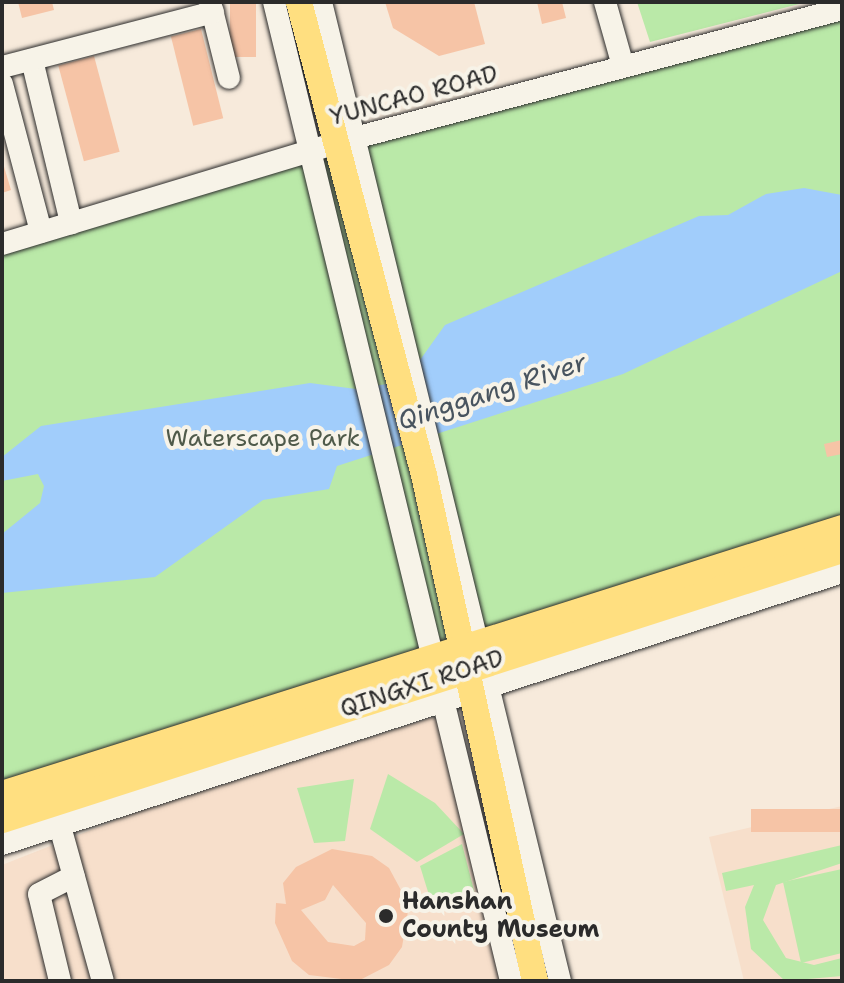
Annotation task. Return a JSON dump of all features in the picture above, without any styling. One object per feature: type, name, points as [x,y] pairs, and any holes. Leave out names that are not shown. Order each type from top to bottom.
[{"type":"main road","points":[[299,2],[334,144],[399,371],[535,981]]},
{"type":"main road","name":"QINGXI ROAD","points":[[2,820],[838,547]]},
{"type":"main road","name":"QINGXI ROAD","points":[[2,794],[53,802]]},
{"type":"street","points":[[274,2],[334,144],[464,671],[511,981]]},
{"type":"street","points":[[321,2],[334,144],[464,671],[560,981]]},
{"type":"street","points":[[605,2],[623,66]]},
{"type":"street","points":[[2,67],[211,7],[229,78]]},
{"type":"street","name":"YUNCAO ROAD","points":[[2,244],[334,144],[842,9]]},
{"type":"street","points":[[32,60],[71,223]]},
{"type":"street","points":[[2,84],[41,232]]},
{"type":"street","points":[[2,844],[53,802],[103,981]]},
{"type":"street","points":[[60,981],[39,894],[74,876]]},
{"type":"shaded area","points":[[431,718],[440,720],[506,981],[2,981],[2,865],[129,815]]},
{"type":"shaded area","points":[[842,806],[842,981],[744,981],[709,837]]},
{"type":"green space","points":[[637,2],[807,2],[650,42]]},
{"type":"green space","name":"Waterscape Park","points":[[842,20],[842,518],[2,789],[2,254],[405,134]]},
{"type":"green space","points":[[388,774],[435,803],[464,834],[417,862],[370,829]]},
{"type":"green space","points":[[354,779],[345,841],[314,843],[297,788]]},
{"type":"green space","points":[[462,844],[479,910],[433,908],[420,866]]},
{"type":"green space","points":[[842,845],[842,863],[776,885],[763,920],[786,958],[814,965],[842,958],[842,976],[785,981],[751,949],[745,907],[754,885],[726,891],[722,873]]},
{"type":"green space","points":[[842,869],[842,953],[801,963],[783,882]]},
{"type":"water","name":"Qinggang River","points":[[804,188],[842,195],[842,271],[623,374],[337,466],[329,489],[263,500],[155,577],[2,593],[2,534],[40,503],[44,486],[38,474],[2,481],[2,457],[41,426],[310,383],[356,389],[405,381],[445,325],[699,216],[728,215],[766,194]]},
{"type":"building","points":[[18,2],[52,2],[54,10],[22,18]]},
{"type":"building","points":[[230,2],[256,2],[256,57],[230,57]]},
{"type":"building","points":[[385,2],[474,2],[485,44],[439,56],[393,28]]},
{"type":"building","points":[[537,2],[562,2],[566,18],[542,24]]},
{"type":"building","points":[[201,29],[223,118],[193,126],[171,36]]},
{"type":"building","points":[[94,56],[120,152],[84,161],[58,66]]},
{"type":"building","points":[[2,160],[11,190],[2,193]]},
{"type":"building","points":[[842,440],[842,454],[827,457],[824,444]]},
{"type":"building","points":[[751,809],[842,809],[842,832],[751,832]]},
{"type":"building","name":"Hanshan County Museum","points":[[332,849],[372,856],[389,868],[409,905],[402,947],[389,965],[358,981],[309,975],[292,961],[275,923],[276,903],[286,904],[283,883],[296,867]],"holes":[[[333,885],[366,923],[365,940],[354,946],[328,942],[301,910],[325,900]]]},
{"type":"place","name":"Hanshan County Museum","points":[[386,916]]}]
